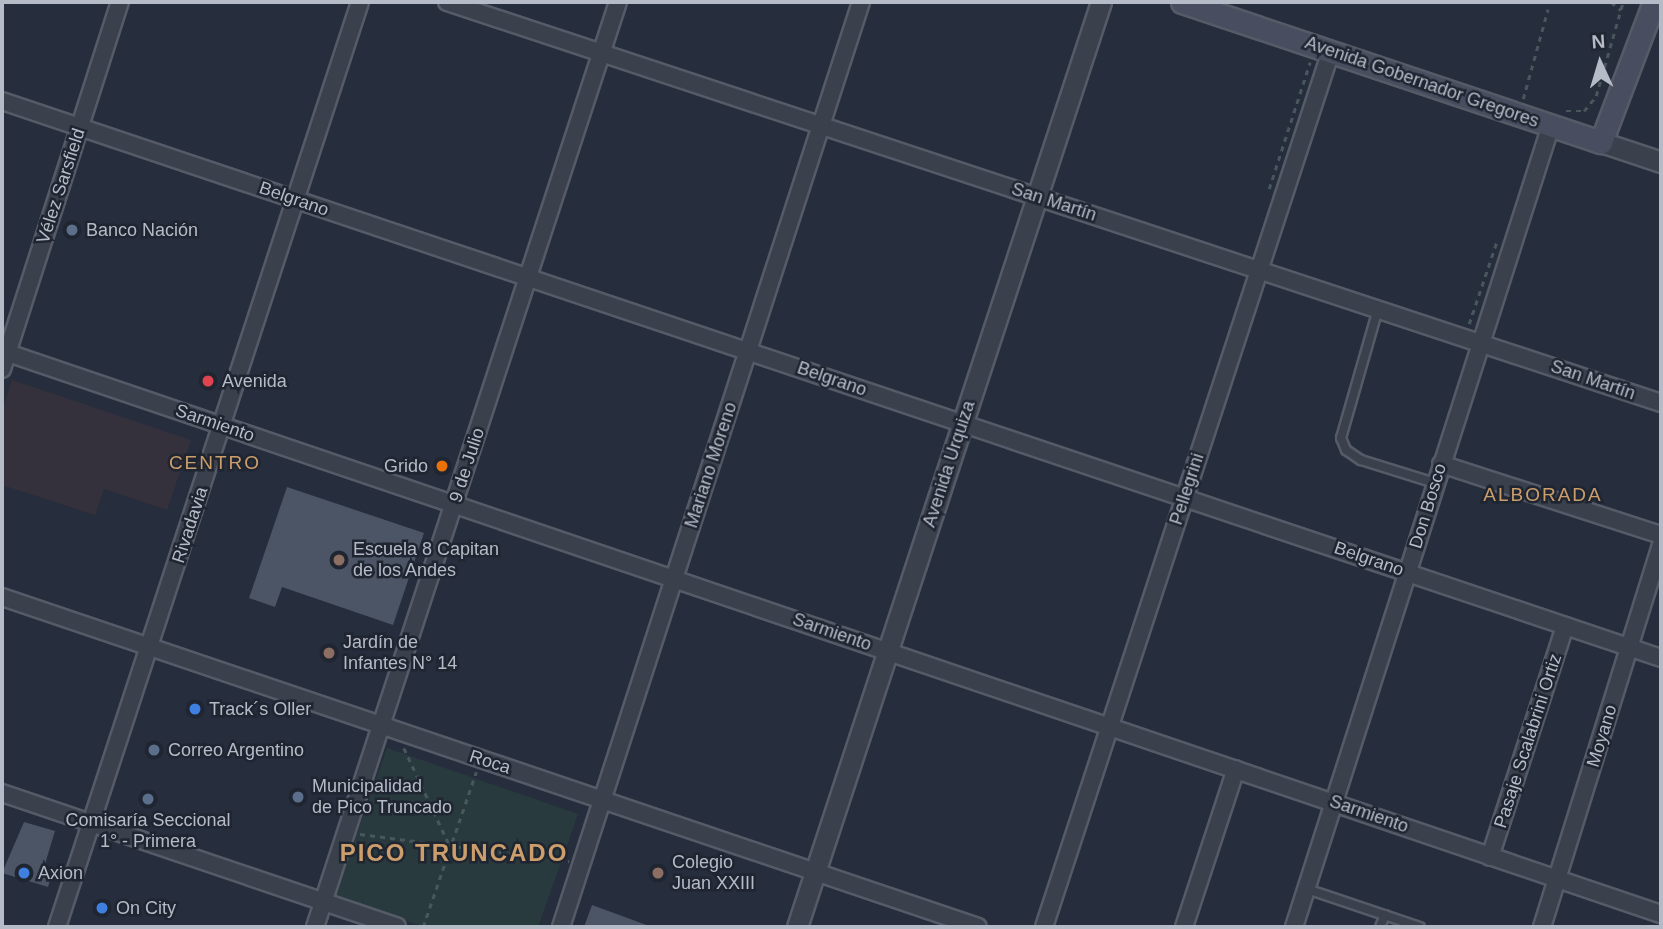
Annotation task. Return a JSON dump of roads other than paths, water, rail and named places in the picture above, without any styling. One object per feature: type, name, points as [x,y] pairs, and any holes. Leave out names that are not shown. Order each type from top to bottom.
[{"type":"main road","name":"Avenida Gobernador Gregores","points":[[1182,2],[1331,51],[1556,118],[1601,142]]},
{"type":"main road","points":[[1601,142],[1654,2]]},
{"type":"street","name":"Vélez Sarsfield","points":[[2,369],[5,352],[120,2]]},
{"type":"street","name":"Rivadavia","points":[[57,927],[360,2]]},
{"type":"street","name":"San Martín","points":[[447,2],[1661,404]]},
{"type":"street","name":"9 de Julio","points":[[315,927],[346,832],[389,727],[454,504],[618,2]]},
{"type":"street","name":"Mariano Moreno","points":[[561,927],[861,2]]},
{"type":"street","name":"Avenida Urquiza","points":[[797,927],[1101,2]]},
{"type":"street","name":"Pellegrini","points":[[1044,927],[1331,51]]},
{"type":"street","name":"Belgrano","points":[[2,101],[1661,658]]},
{"type":"street","name":"Don Bosco","points":[[1294,927],[1336,803],[1441,464],[1472,340],[1556,118]]},
{"type":"street","name":"Avenida Gobernador Gregores","points":[[1601,142],[1661,162]]},
{"type":"street","name":"Sarmiento","points":[[5,352],[1661,915]]},
{"type":"street","points":[[1441,464],[1661,535]]},
{"type":"street","name":"Moyano","points":[[1542,927],[1661,545]]},
{"type":"street","name":"Roca","points":[[2,597],[151,645],[978,927]]},
{"type":"street","name":"Pasaje Scalabrini Ortiz","points":[[1490,857],[1565,626]]},
{"type":"street","points":[[1184,927],[1236,769]]},
{"type":"street","points":[[2,793],[397,927]]},
{"type":"lane","points":[[1378,309],[1341,438],[1346,450],[1362,460],[1435,483]]},
{"type":"lane","points":[[1307,889],[1420,927]]},
{"type":"lane","points":[[1380,927],[1385,915]]},
{"type":"place","name":"Banco Nación","points":[[72,230]]},
{"type":"place","name":"Avenida","points":[[208,381]]},
{"type":"place","name":"Grido","points":[[442,466]]},
{"type":"place","name":"Escuela 8 Capitan de los Andes","points":[[339,560]]},
{"type":"place","name":"Jardín de Infantes N° 14","points":[[329,653]]},
{"type":"place","name":"Track´s Oller","points":[[195,709]]},
{"type":"place","name":"Correo Argentino","points":[[154,750]]},
{"type":"place","name":"Municipalidad de Pico Truncado","points":[[298,797]]},
{"type":"place","name":"Comisaría Seccional 1° - Primera","points":[[148,799]]},
{"type":"place","name":"Axion","points":[[24,873]]},
{"type":"place","name":"Colegio Juan XXIII","points":[[658,873]]},
{"type":"place","name":"On City","points":[[102,908]]},
{"type":"district","name":"CENTRO","points":[[215,463]]},
{"type":"district","name":"ALBORADA","points":[[1543,495]]},
{"type":"district","name":"PICO TRUNCADO","points":[[454,853]]}]
